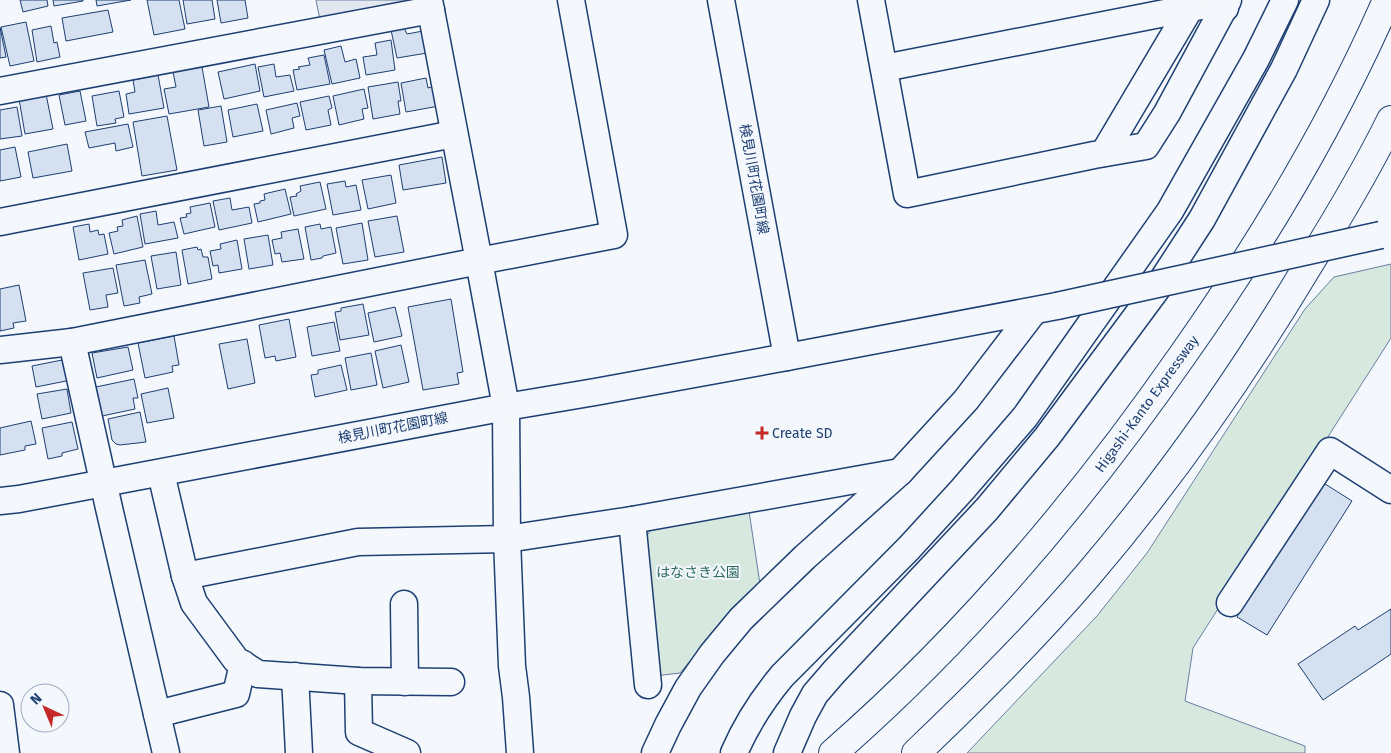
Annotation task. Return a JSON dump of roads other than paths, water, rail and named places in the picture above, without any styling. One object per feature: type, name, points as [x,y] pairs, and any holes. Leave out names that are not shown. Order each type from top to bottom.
[{"type":"highway","name":"Higashi-Kanto Expressway","points":[[833,753],[926,666],[1045,538],[1106,462],[1165,382],[1224,297],[1278,211],[1327,123],[1387,0]]},
{"type":"highway","points":[[916,753],[1030,640],[1088,575],[1157,489],[1214,412],[1272,326],[1328,234],[1391,120]]},
{"type":"street","points":[[0,350],[72,342],[614,235],[571,0]]},
{"type":"street","name":"検見川町花園町線","points":[[721,0],[787,357]]},
{"type":"street","points":[[871,0],[907,194],[1146,146],[1167,113],[1227,4],[1211,4],[884,68]]},
{"type":"street","points":[[734,753],[765,696],[782,676],[909,548],[1025,417],[1170,211],[1256,60],[1285,0]]},
{"type":"street","points":[[788,753],[803,716],[815,694],[993,502],[1047,437],[1156,290],[1202,219],[1284,69],[1316,0]]},
{"type":"street","points":[[0,91],[430,5],[506,407],[507,539],[512,666],[520,753]]},
{"type":"street","points":[[1104,153],[1190,8]]},
{"type":"street","points":[[0,222],[454,134]]},
{"type":"street","name":"検見川町花園町線","points":[[0,501],[161,473],[506,407],[1046,308],[1386,234]]},
{"type":"street","points":[[655,753],[688,688],[712,654],[741,620],[805,557],[900,472],[1046,308]]},
{"type":"street","points":[[72,342],[166,753]]},
{"type":"street","points":[[1230,603],[1330,451],[1391,490]]},
{"type":"street","points":[[185,576],[358,542],[507,539],[632,520],[900,472]]},
{"type":"street","points":[[161,473],[185,576],[194,603],[236,660],[258,674],[358,681],[451,682]]},
{"type":"street","points":[[632,520],[648,686]]},
{"type":"street","points":[[404,604],[405,682]]},
{"type":"street","points":[[157,714],[236,694],[243,664]]},
{"type":"street","points":[[296,676],[299,753]]},
{"type":"street","points":[[358,681],[359,732],[407,753]]},
{"type":"street","points":[[0,705],[6,753]]},
{"type":"place","name":"Create SD","points":[[762,433]]},
{"type":"park label","name":"はなさき公園","points":[[698,572]]}]
